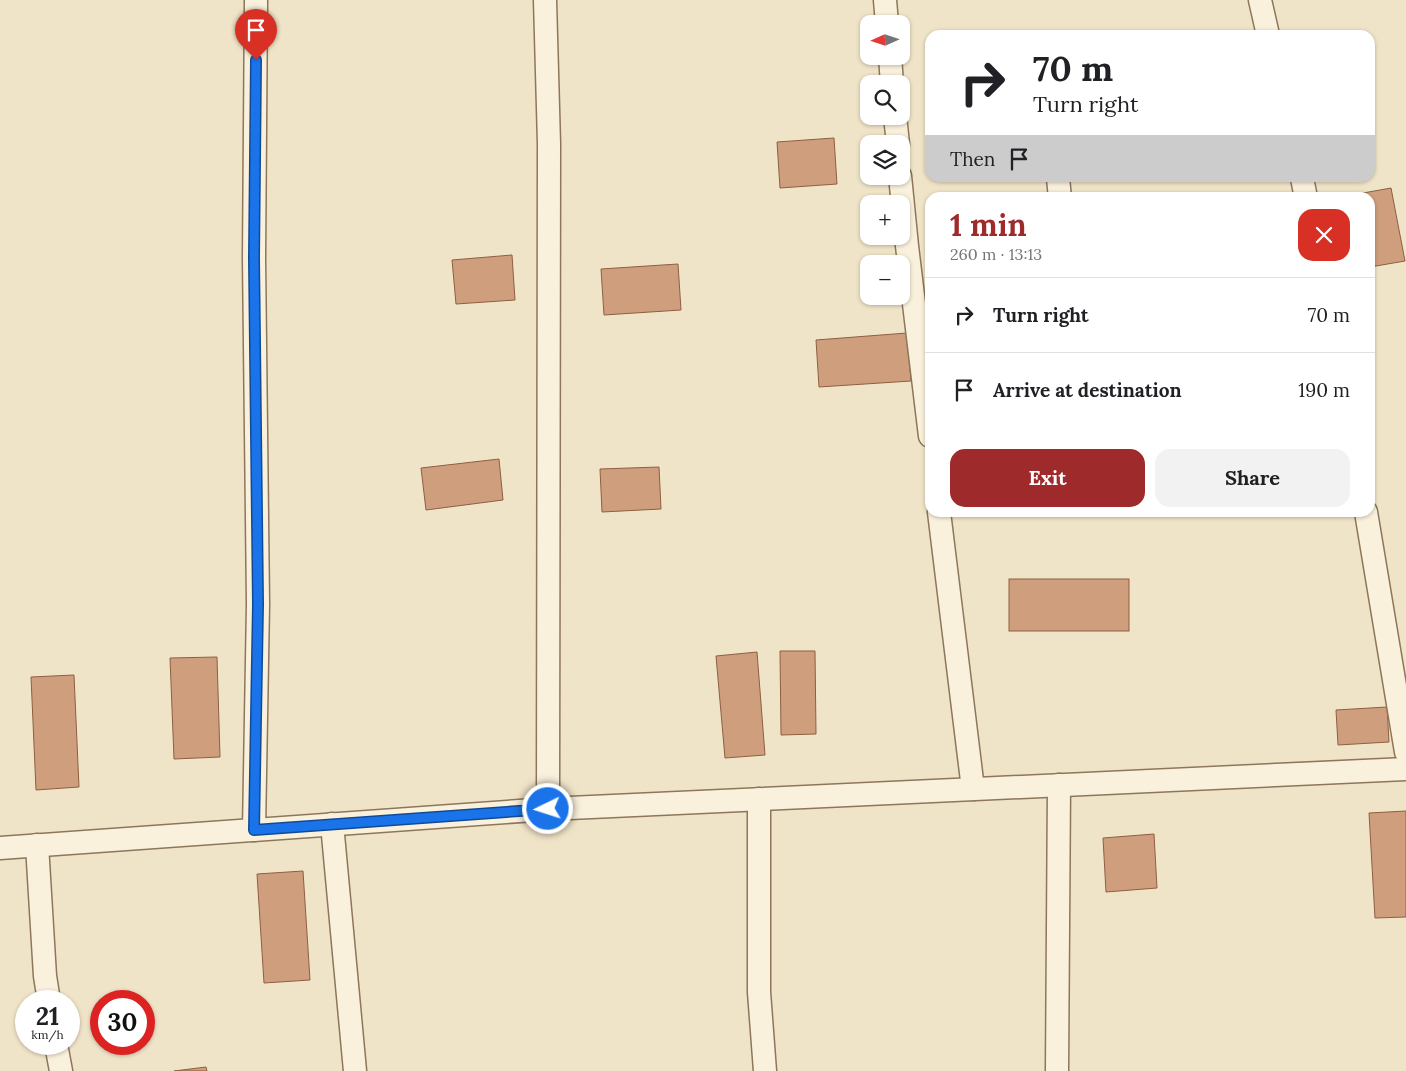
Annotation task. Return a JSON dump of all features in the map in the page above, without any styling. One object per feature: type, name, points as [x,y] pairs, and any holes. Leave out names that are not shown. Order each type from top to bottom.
[{"type":"street","points":[[254,830],[258,604],[254,258],[256,0]]},
{"type":"street","points":[[545,0],[549,144],[548,809]]},
{"type":"street","points":[[885,0],[886,15]]},
{"type":"street","points":[[1260,0],[1267,30]]},
{"type":"street","points":[[901,185],[925,395]]},
{"type":"street","points":[[940,517],[973,789]]},
{"type":"street","points":[[1367,517],[1406,752]]},
{"type":"street","points":[[0,848],[548,809],[1406,769]]},
{"type":"street","points":[[1057,1071],[1059,785]]},
{"type":"street","points":[[759,799],[760,992],[765,1071]]},
{"type":"street","points":[[332,824],[355,1071]]},
{"type":"street","points":[[37,845],[47,990]]},
{"type":"street","points":[[58,1055],[60,1071]]},
{"type":"building","points":[[834,138],[837,184],[780,188],[777,142]]},
{"type":"building","points":[[1391,188],[1405,261],[1375,266],[1375,192],[1369,192]]},
{"type":"building","points":[[512,255],[515,300],[456,304],[452,260]]},
{"type":"building","points":[[678,264],[681,310],[604,315],[601,269]]},
{"type":"building","points":[[907,333],[911,381],[819,387],[816,340]]},
{"type":"building","points":[[499,459],[503,500],[426,510],[421,468]]},
{"type":"building","points":[[659,467],[661,509],[602,512],[600,469]]},
{"type":"building","points":[[1009,579],[1129,579],[1129,631],[1009,631]]},
{"type":"building","points":[[780,651],[815,651],[816,734],[781,735]]},
{"type":"building","points":[[757,652],[765,755],[725,758],[716,656]]},
{"type":"building","points":[[217,657],[220,757],[174,759],[170,658]]},
{"type":"building","points":[[74,675],[79,787],[36,790],[31,677]]},
{"type":"building","points":[[1387,707],[1389,742],[1338,745],[1336,710]]},
{"type":"building","points":[[1406,811],[1406,917],[1375,918],[1369,813]]},
{"type":"building","points":[[1154,834],[1157,888],[1106,892],[1103,838]]},
{"type":"building","points":[[303,871],[310,980],[264,983],[257,874]]},
{"type":"building","points":[[206,1067],[207,1071],[174,1071]]},
{"type":"route","points":[[256,60],[254,258],[258,604],[254,830],[548,809]]}]
